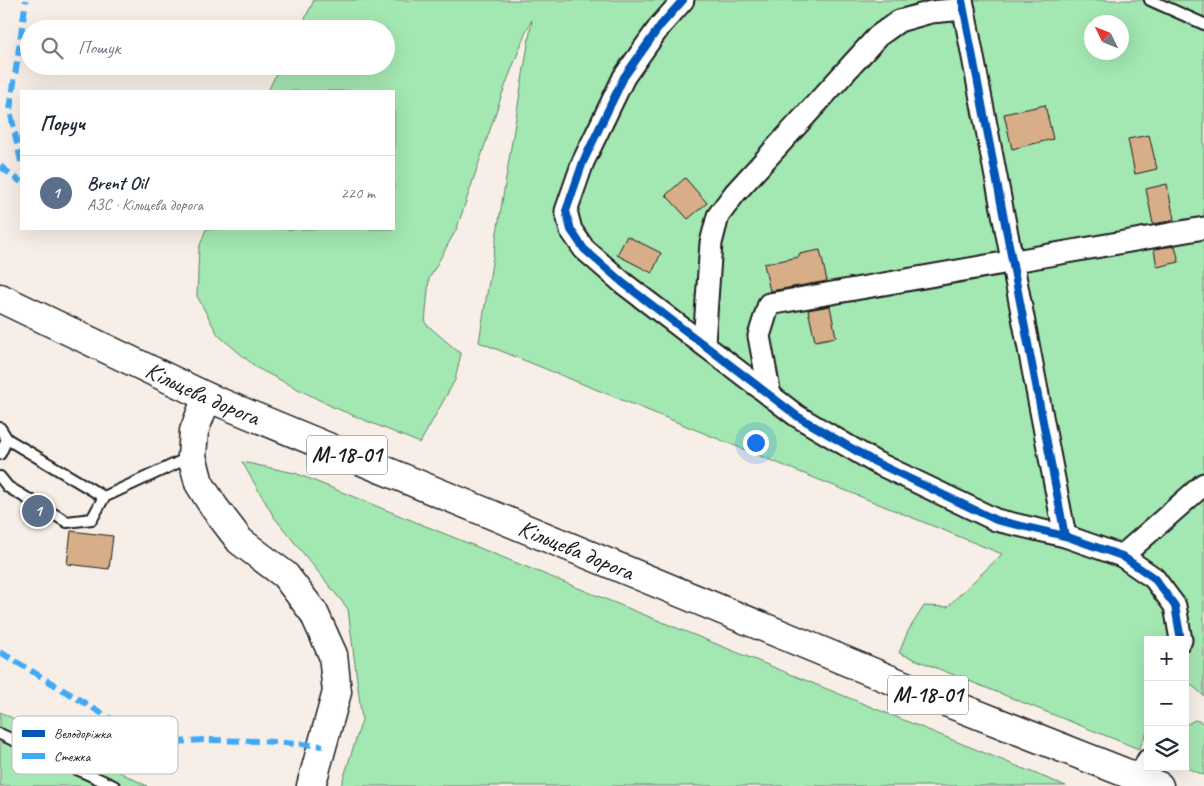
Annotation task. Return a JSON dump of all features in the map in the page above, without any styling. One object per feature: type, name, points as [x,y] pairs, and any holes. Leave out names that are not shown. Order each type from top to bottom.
[{"type":"main road","name":"Кільцева дорога","points":[[0,298],[207,397],[918,691],[1149,775]]},
{"type":"main road","points":[[207,397],[194,431],[192,456],[199,483],[240,542],[285,575],[314,613],[333,655],[337,692],[312,786]]},
{"type":"street","points":[[683,0],[660,26],[624,77],[583,162],[566,210],[571,230],[584,249],[624,283],[797,416],[875,462],[940,495],[996,520],[1065,536],[1122,556],[1154,578],[1176,606],[1180,636]]},
{"type":"street","points":[[704,343],[712,242],[718,216],[736,193],[878,36],[899,21],[963,5],[1065,536]]},
{"type":"street","points":[[770,395],[760,336],[770,304],[1204,228]]},
{"type":"street","points":[[1122,556],[1204,484]]},
{"type":"lane","points":[[1150,0],[1204,24]]},
{"type":"lane","points":[[0,428],[7,439],[104,497]]},
{"type":"lane","points":[[0,454],[7,439]]},
{"type":"lane","points":[[0,477],[8,487],[67,522],[92,519],[104,497],[192,456]]},
{"type":"lane","points":[[0,734],[12,739]]},
{"type":"lane","points":[[88,774],[114,786]]},
{"type":"green space","points":[[314,0],[1204,0],[1204,696],[1189,683],[1189,636],[1144,636],[1144,738],[1139,749],[899,653],[908,631],[924,606],[947,607],[1002,554],[479,342],[532,20],[501,97],[457,228],[429,279],[425,323],[461,354],[455,380],[420,443],[333,407],[257,368],[218,335],[197,296],[199,248],[206,230],[395,230],[395,90],[268,90],[276,75],[395,75],[395,20],[304,20]]},
{"type":"green space","points":[[242,462],[295,473],[1066,786],[341,786],[362,720],[348,609],[274,517]]},
{"type":"green space","points":[[0,712],[12,718],[12,774],[123,774],[147,786],[0,786]]},
{"type":"green space","points":[[1195,720],[1204,723],[1204,775],[1189,769],[1189,723]]},
{"type":"building","points":[[1045,105],[1053,139],[1012,149],[1004,114]]},
{"type":"building","points":[[1149,135],[1157,169],[1135,174],[1128,139]]},
{"type":"building","points":[[685,178],[707,203],[688,219],[666,195]]},
{"type":"building","points":[[1167,184],[1174,219],[1153,224],[1146,189]]},
{"type":"building","points":[[627,236],[661,253],[652,273],[617,255]]},
{"type":"building","points":[[1175,246],[1179,262],[1157,267],[1154,249]]},
{"type":"building","points":[[820,250],[827,281],[770,291],[764,264],[799,257],[799,254]]},
{"type":"building","points":[[830,306],[836,337],[815,341],[808,310]]},
{"type":"building","points":[[71,531],[113,536],[109,569],[67,564]]},
{"type":"marked path","points":[[23,20],[26,0]]},
{"type":"marked path","points":[[20,41],[10,110],[20,157]]},
{"type":"marked path","points":[[0,166],[20,181]]},
{"type":"marked path","points":[[0,652],[106,716]]},
{"type":"marked path","points":[[178,742],[203,740],[261,741],[323,746]]},
{"type":"cycle path","points":[[683,0],[660,26],[624,77],[583,162],[566,211],[571,230],[584,249],[623,283],[797,416],[875,462],[996,520],[1065,536],[1122,556],[1154,578],[1175,606],[1180,636]]},
{"type":"cycle path","points":[[962,0],[1065,536]]},
{"type":"place","name":"Brent Oil","points":[[38,511]]}]
